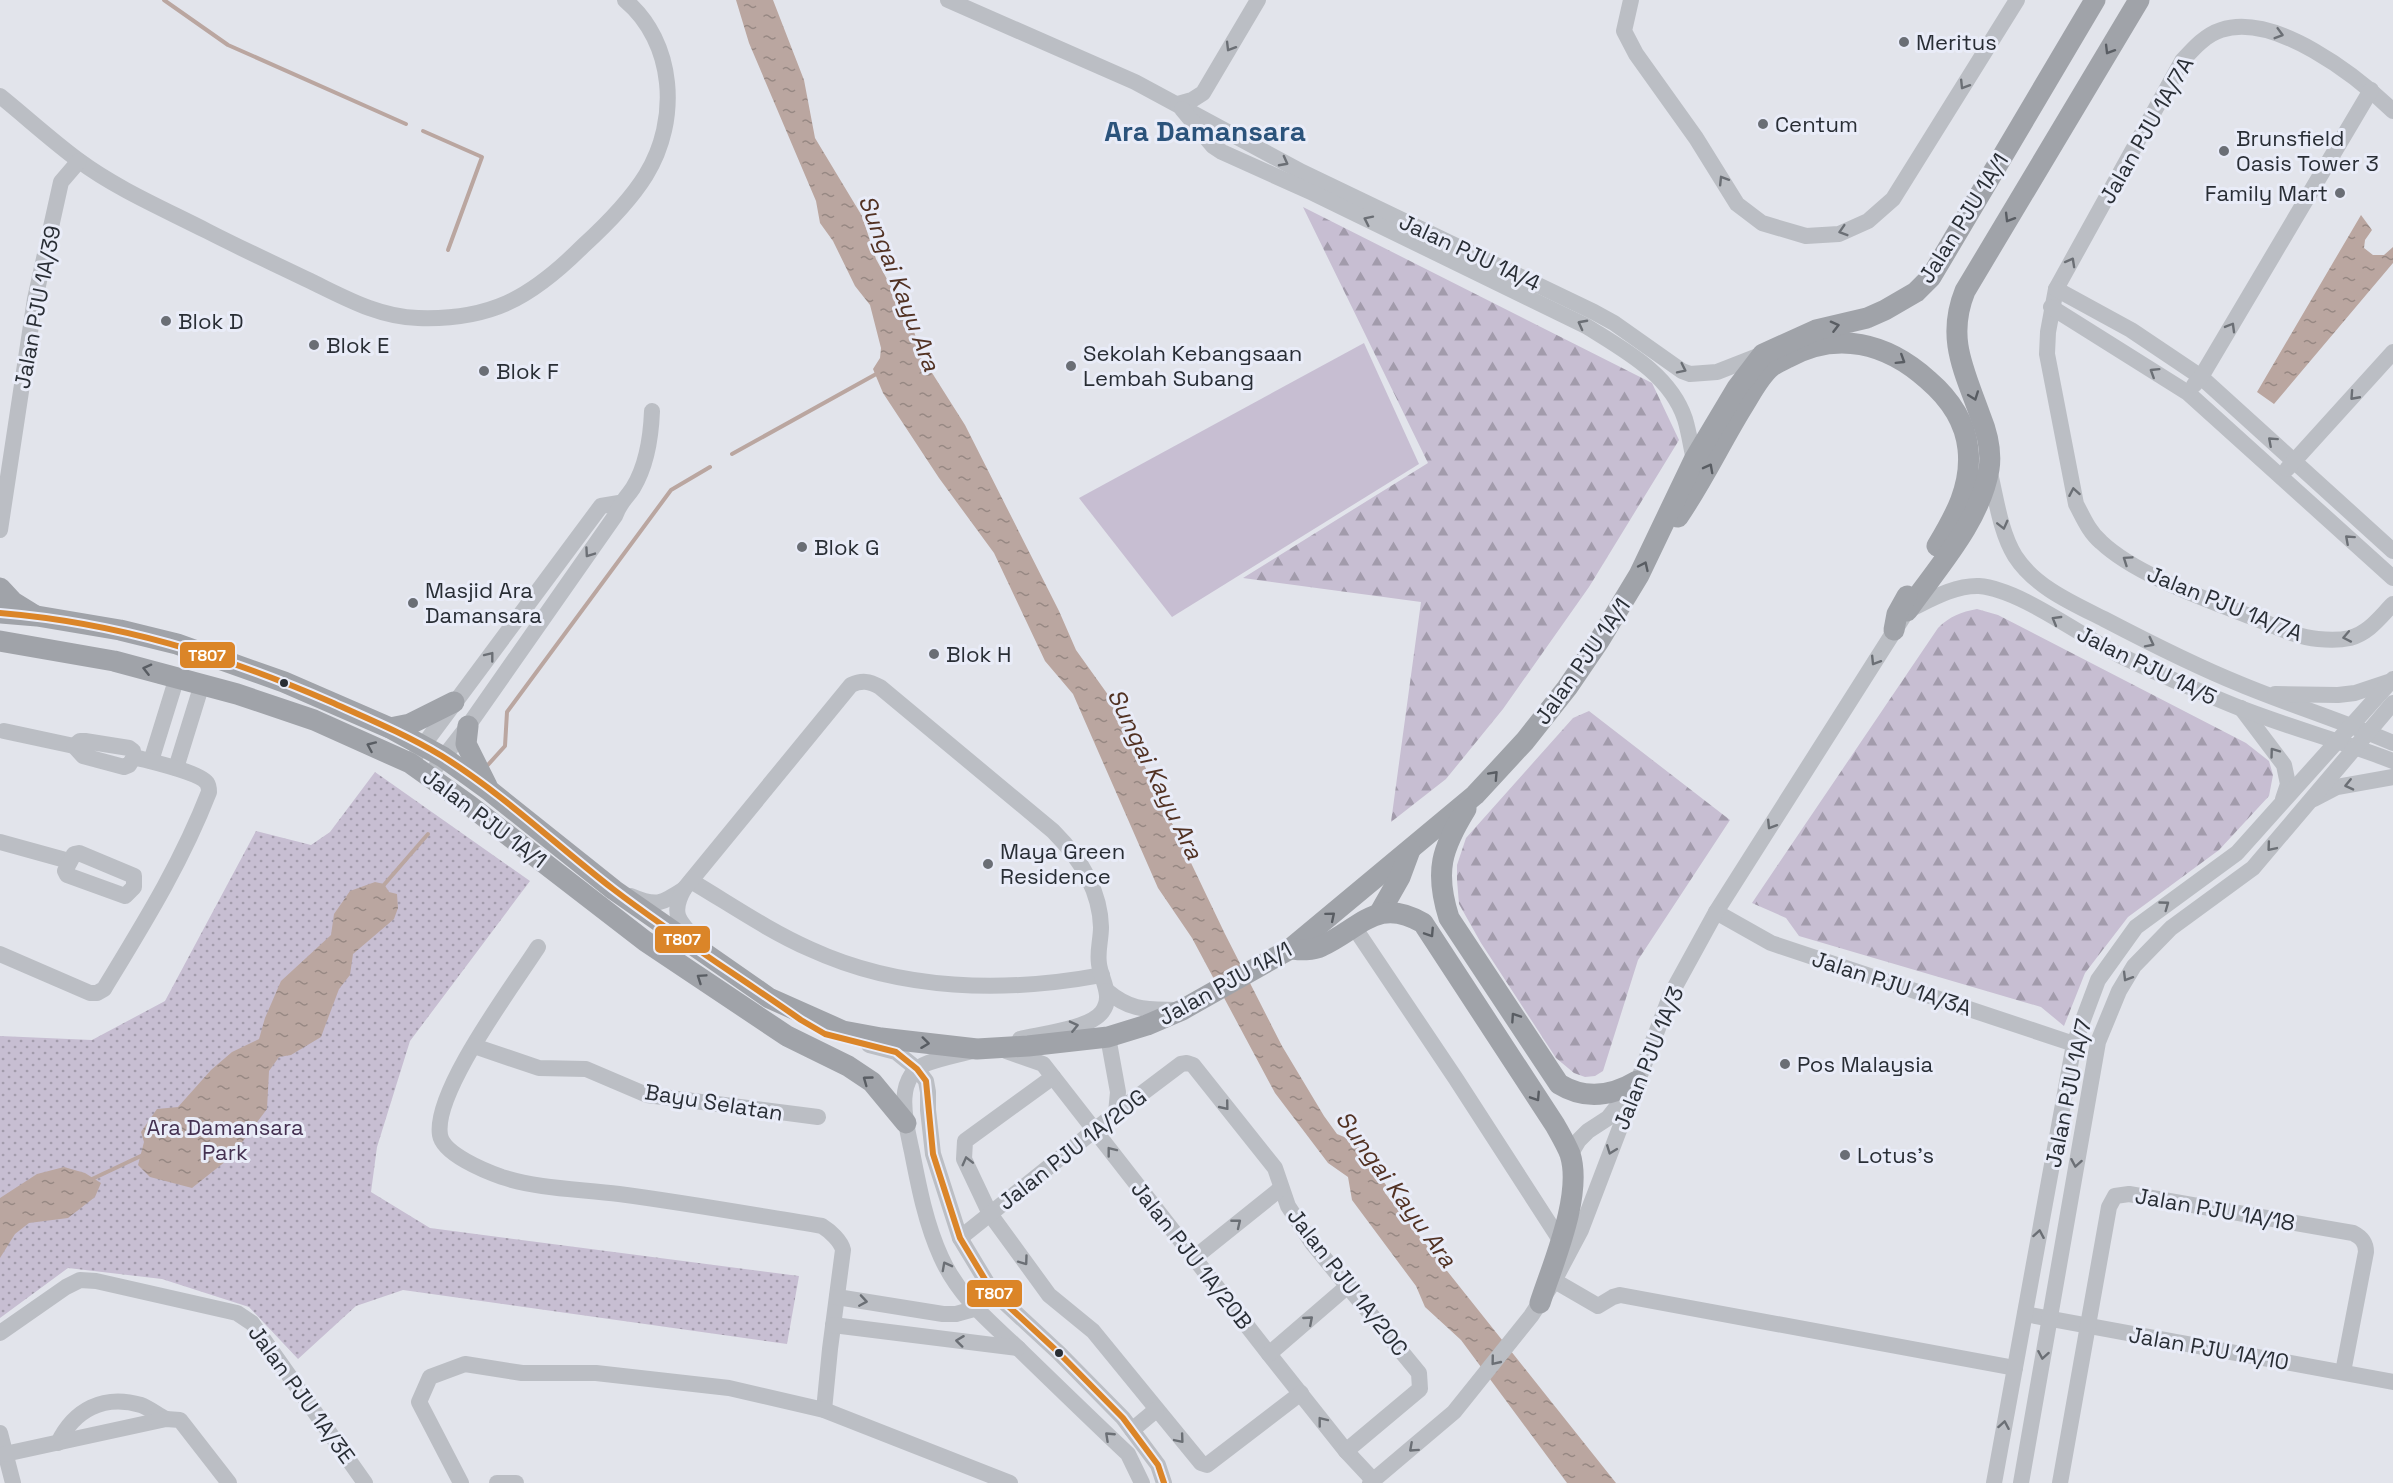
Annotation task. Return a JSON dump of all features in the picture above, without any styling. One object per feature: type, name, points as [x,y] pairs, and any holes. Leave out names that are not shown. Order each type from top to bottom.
[{"type":"main road","name":"Jalan PJU 1A/1","points":[[0,613],[37,616],[120,630],[177,644],[284,682],[390,728],[443,757],[490,791],[614,890],[770,998],[843,1031],[881,1038],[987,1049],[1107,1037],[1148,1025],[1182,1010],[1287,950],[1474,795],[1525,741],[1571,682],[1621,607],[1694,460],[1737,388],[1763,354],[1816,330],[1867,318],[1886,310],[1916,292],[1931,277],[2095,0]]},
{"type":"main road","name":"Jalan PJU 1A/1","points":[[1907,611],[1967,526],[1978,503],[1989,468],[1987,434],[1960,359],[1956,336],[1959,305],[1965,291],[2139,0]]},
{"type":"main road","points":[[1661,530],[1677,519],[1700,484],[1755,387],[1771,367],[1796,353],[1821,344],[1845,342],[1871,346],[1898,357],[1941,392],[1955,409],[1968,448],[1968,466],[1959,507],[1897,614],[1894,630]]},
{"type":"main road","points":[[0,588],[13,602],[37,616]]},
{"type":"main road","name":"Jalan PJU 1A/1","points":[[0,641],[114,661],[202,684],[314,720],[410,763],[645,940],[787,1036],[848,1066],[872,1083],[906,1123]]},
{"type":"main road","points":[[390,728],[410,724],[454,702]]},
{"type":"main road","points":[[468,726],[466,744],[490,791]]},
{"type":"main road","points":[[1474,795],[1444,850],[1441,878],[1443,898],[1449,918],[1559,1084],[1569,1090],[1592,1095],[1609,1094],[1637,1081]]},
{"type":"main road","points":[[1379,914],[1400,877],[1412,848]]},
{"type":"main road","points":[[1287,950],[1307,950],[1321,946],[1379,914],[1393,912],[1407,914],[1423,923],[1555,1125],[1570,1155],[1572,1197],[1551,1279],[1536,1309]]},
{"type":"street","points":[[0,96],[79,161],[124,189],[243,249],[378,312],[417,318],[486,311],[528,292],[571,259],[620,209],[654,162],[665,125],[668,103],[666,73],[657,40],[642,16],[625,0]]},
{"type":"street","name":"Jalan PJU 1A/4","points":[[948,0],[1135,82],[1310,176],[1614,323],[1674,396],[1685,418],[1694,460]]},
{"type":"street","points":[[1206,119],[1202,106],[1203,93],[1258,0]]},
{"type":"street","points":[[1631,0],[1624,31],[1636,54],[1696,138],[1737,204],[1762,223],[1806,236],[1839,234],[1868,221],[1893,200],[2017,0]]},
{"type":"street","name":"Jalan PJU 1A/7A","points":[[2393,111],[2371,90],[2295,39],[2275,32],[2242,27],[2221,30],[2200,42],[2182,61],[2056,289],[2051,307],[2048,354],[2076,504],[2086,524],[2101,542],[2136,566],[2175,586],[2296,634],[2318,639],[2349,638],[2360,634],[2393,604]]},
{"type":"street","points":[[2188,393],[2201,377],[2371,90]]},
{"type":"street","points":[[1178,104],[1192,100],[1203,93]]},
{"type":"street","name":"Jalan PJU 1A/4","points":[[1178,104],[1213,146],[1222,152],[1313,193],[1682,371],[1690,374],[1717,372],[1763,354]]},
{"type":"street","name":"Jalan PJU 1A/39","points":[[0,530],[35,299],[61,182],[79,161]]},
{"type":"street","points":[[2056,289],[2131,330],[2201,377],[2393,551]]},
{"type":"street","points":[[2051,307],[2188,393],[2393,578]]},
{"type":"street","points":[[2280,477],[2393,352]]},
{"type":"street","points":[[429,776],[468,726],[615,516],[619,503],[632,490],[640,474],[649,444],[652,411]]},
{"type":"street","name":"Jalan PJU 1A/5","points":[[1989,468],[2006,538],[2015,556],[2028,573],[2061,597],[2154,645],[2265,694],[2393,743]]},
{"type":"street","points":[[410,763],[601,506],[619,503]]},
{"type":"street","name":"Jalan PJU 1A/5","points":[[1907,611],[1939,595],[1961,588],[1978,586],[1998,590],[2022,600],[2120,655],[2241,708],[2393,761]]},
{"type":"street","name":"Jalan PJU 1A/3","points":[[1551,1279],[1581,1230],[1671,994],[1716,912],[1907,611]]},
{"type":"street","points":[[151,761],[177,677]]},
{"type":"street","points":[[2265,694],[2355,693],[2392,680]]},
{"type":"street","name":"Jalan PJU 1A/7","points":[[1994,1483],[2074,1044],[2098,980],[2136,927],[2237,853],[2392,680]]},
{"type":"street","points":[[716,960],[680,922],[676,912],[678,900],[850,685],[859,681],[870,682],[880,687],[1064,842],[1088,876],[1100,914],[1098,952],[1106,1004],[1101,1013],[1086,1024],[927,1063],[917,1069],[906,1083],[904,1103],[906,1123],[924,1207],[941,1257],[953,1279],[974,1309],[1128,1454],[1142,1483]]},
{"type":"street","points":[[176,768],[202,684]]},
{"type":"street","name":"Jalan PJU 1A/7","points":[[2021,1483],[2098,1042],[2119,991],[2134,966],[2171,928],[2253,868],[2393,704]]},
{"type":"street","points":[[2241,708],[2284,765],[2288,784],[2281,802]]},
{"type":"street","points":[[0,954],[90,993],[97,993],[104,989],[160,898],[190,839],[209,792],[204,780],[176,768],[134,757],[133,751],[129,748],[85,741],[80,741],[74,746],[4,731]]},
{"type":"street","points":[[2308,802],[2337,787],[2393,777]]},
{"type":"street","points":[[0,842],[69,861]]},
{"type":"street","points":[[79,853],[134,876],[134,887],[125,896],[68,875],[65,871],[74,854],[79,853]]},
{"type":"street","points":[[614,890],[649,904],[660,903],[688,885]]},
{"type":"street","points":[[688,885],[810,949],[889,976],[992,987],[1104,983],[1127,1006],[1182,1010]]},
{"type":"street","points":[[134,887],[160,898]]},
{"type":"street","name":"Jalan PJU 1A/3A","points":[[1716,912],[1771,943],[2074,1044]]},
{"type":"street","points":[[1354,927],[1560,1240]]},
{"type":"street","points":[[538,948],[474,1046],[449,1091],[440,1124],[440,1137],[446,1149],[502,1177],[545,1186],[619,1194],[822,1226],[842,1246],[843,1259],[824,1410]]},
{"type":"street","points":[[770,998],[825,1034],[896,1052],[917,1069],[926,1081],[933,1154],[960,1238],[992,1291],[1059,1353],[1132,1430],[1158,1465],[1164,1483]]},
{"type":"street","points":[[1107,1037],[1118,1092],[1116,1113]]},
{"type":"street","name":"Bayu Selatan","points":[[474,1046],[539,1068],[586,1069],[647,1095],[818,1118]]},
{"type":"street","name":"Jalan PJU 1A/20B","points":[[987,1049],[1028,1057],[1043,1064],[1372,1482]]},
{"type":"street","name":"Jalan PJU 1A/20G","points":[[960,1238],[1116,1113],[1181,1064],[1187,1063]]},
{"type":"street","name":"Jalan PJU 1A/20C","points":[[1187,1063],[1193,1065],[1275,1168],[1280,1189],[1288,1206],[1312,1243],[1349,1285],[1419,1373],[1420,1389],[1346,1451]]},
{"type":"street","points":[[1053,1077],[965,1141],[964,1159],[990,1214],[1049,1295],[1092,1331],[1201,1463],[1207,1465],[1301,1393]]},
{"type":"street","points":[[1570,1155],[1579,1140],[1608,1118],[1637,1081]]},
{"type":"street","points":[[1194,1258],[1280,1189]]},
{"type":"street","name":"Jalan PJU 1A/18","points":[[2060,1483],[2109,1207],[2115,1196],[2129,1194],[2353,1233],[2364,1242],[2366,1252],[2343,1372]]},
{"type":"street","points":[[1551,1279],[1598,1306],[1620,1295],[2015,1368]]},
{"type":"street","name":"Jalan PJU 1A/3E","points":[[0,1333],[66,1287],[80,1280],[96,1281],[237,1313],[252,1323],[365,1483]]},
{"type":"street","points":[[1269,1354],[1349,1285]]},
{"type":"street","points":[[837,1297],[943,1314],[956,1314],[974,1309]]},
{"type":"street","points":[[1372,1482],[1454,1412],[1536,1309]]},
{"type":"street","name":"Jalan PJU 1A/10","points":[[2025,1314],[2393,1382]]},
{"type":"street","points":[[833,1325],[1018,1348]]},
{"type":"street","points":[[460,1483],[419,1402],[430,1377],[465,1364],[522,1373],[596,1373],[729,1388],[824,1410],[1011,1483]]},
{"type":"street","points":[[58,1443],[72,1421],[102,1402],[119,1401],[143,1406],[166,1419]]},
{"type":"street","points":[[1132,1430],[1156,1410]]},
{"type":"street","points":[[5,1454],[166,1419],[180,1420],[229,1483]]},
{"type":"street","points":[[0,1433],[12,1483]]},
{"type":"street","points":[[497,1483],[516,1483]]},
{"type":"green space","points":[[1303,207],[1652,383],[1679,440],[1589,587],[1503,709],[1446,779],[1391,822],[1421,602],[1243,578],[1428,463]]},
{"type":"green space","points":[[1364,343],[1419,464],[1172,617],[1079,498]]},
{"type":"green space","points":[[1977,609],[1998,615],[2246,743],[2269,761],[2273,775],[2269,796],[2219,850],[2128,917],[2085,973],[2064,1026],[2041,1007],[1799,936],[1786,918],[1752,903],[1938,628],[1956,615]]},
{"type":"green space","points":[[1589,711],[1730,820],[1638,960],[1603,1071],[1595,1076],[1585,1077],[1574,1073],[1556,1058],[1481,943],[1459,904],[1457,865],[1466,838],[1573,718]]},
{"type":"green space","name":"Ara Damansara Park","points":[[375,772],[530,881],[410,1041],[377,1147],[371,1192],[430,1228],[799,1276],[787,1344],[403,1290],[356,1306],[298,1359],[249,1307],[162,1279],[68,1268],[0,1318],[0,1036],[92,1040],[165,1001],[256,831],[311,845],[330,832]]},
{"type":"water","points":[[736,0],[773,0],[804,80],[815,138],[862,216],[876,259],[912,325],[922,357],[965,425],[1059,611],[1076,650],[1116,706],[1225,934],[1282,1046],[1337,1134],[1354,1141],[1386,1185],[1385,1193],[1616,1483],[1567,1483],[1461,1340],[1425,1307],[1416,1286],[1352,1200],[1348,1177],[1328,1163],[1275,1093],[1192,938],[1158,888],[1073,694],[1045,661],[994,553],[939,478],[883,393],[873,369],[880,358],[881,348],[870,305],[855,286],[833,241],[820,223],[816,201],[749,43]]},
{"type":"water","points":[[2361,215],[2372,230],[2365,240],[2364,248],[2373,255],[2384,255],[2393,247],[2393,263],[2274,404],[2257,392]]},
{"type":"water","points":[[375,882],[384,884],[389,892],[397,894],[398,908],[394,919],[353,954],[350,975],[339,989],[321,1037],[291,1055],[279,1057],[269,1071],[267,1109],[231,1157],[192,1188],[150,1177],[138,1165],[144,1142],[141,1132],[157,1109],[178,1107],[211,1070],[232,1052],[259,1039],[265,1018],[281,981],[331,935],[334,914],[350,891]]},
{"type":"water","points":[[64,1167],[85,1173],[101,1183],[95,1197],[68,1218],[29,1223],[15,1234],[0,1258],[0,1198],[37,1174]]},
{"type":"waterway","points":[[164,0],[228,45],[406,124]]},
{"type":"waterway","points":[[423,131],[482,157],[448,250]]},
{"type":"waterway","points":[[732,454],[878,373]]},
{"type":"waterway","points":[[486,767],[505,746],[507,712],[671,490],[710,467]]},
{"type":"waterway","points":[[383,886],[428,834]]},
{"type":"waterway","points":[[90,1180],[143,1155]]},
{"type":"transit line","name":"T807","points":[[0,613],[44,618],[128,633],[210,656],[290,685],[402,734],[465,771],[636,906],[801,1020],[825,1034],[896,1052],[917,1069],[926,1081],[933,1154],[960,1238],[992,1291],[1059,1353],[1123,1418],[1158,1465],[1164,1483]]},
{"type":"place","name":"Meritus","points":[[1904,42]]},
{"type":"place","name":"Centum","points":[[1763,124]]},
{"type":"place","name":"Brunsfield Oasis Tower 3","points":[[2224,151]]},
{"type":"place","name":"Family Mart","points":[[2340,193]]},
{"type":"place","name":"Blok D","points":[[166,321]]},
{"type":"place","name":"Blok E","points":[[314,345]]},
{"type":"place","name":"Sekolah Kebangsaan Lembah Subang","points":[[1071,366]]},
{"type":"place","name":"Blok F","points":[[484,371]]},
{"type":"place","name":"Blok G","points":[[802,547]]},
{"type":"place","name":"Masjid Ara Damansara","points":[[413,603]]},
{"type":"place","name":"Blok H","points":[[934,654]]},
{"type":"place","name":"Maya Green Residence","points":[[988,864]]},
{"type":"place","name":"Pos Malaysia","points":[[1785,1064]]},
{"type":"place","name":"Lotus's","points":[[1845,1155]]},
{"type":"district","name":"Ara Damansara","points":[[1205,131]]},
{"type":"water label","name":"Sungai Kayu Ara","points":[[899,283]]},
{"type":"water label","name":"Sungai Kayu Ara","points":[[1155,774]]},
{"type":"water label","name":"Sungai Kayu Ara","points":[[1396,1189]]}]
